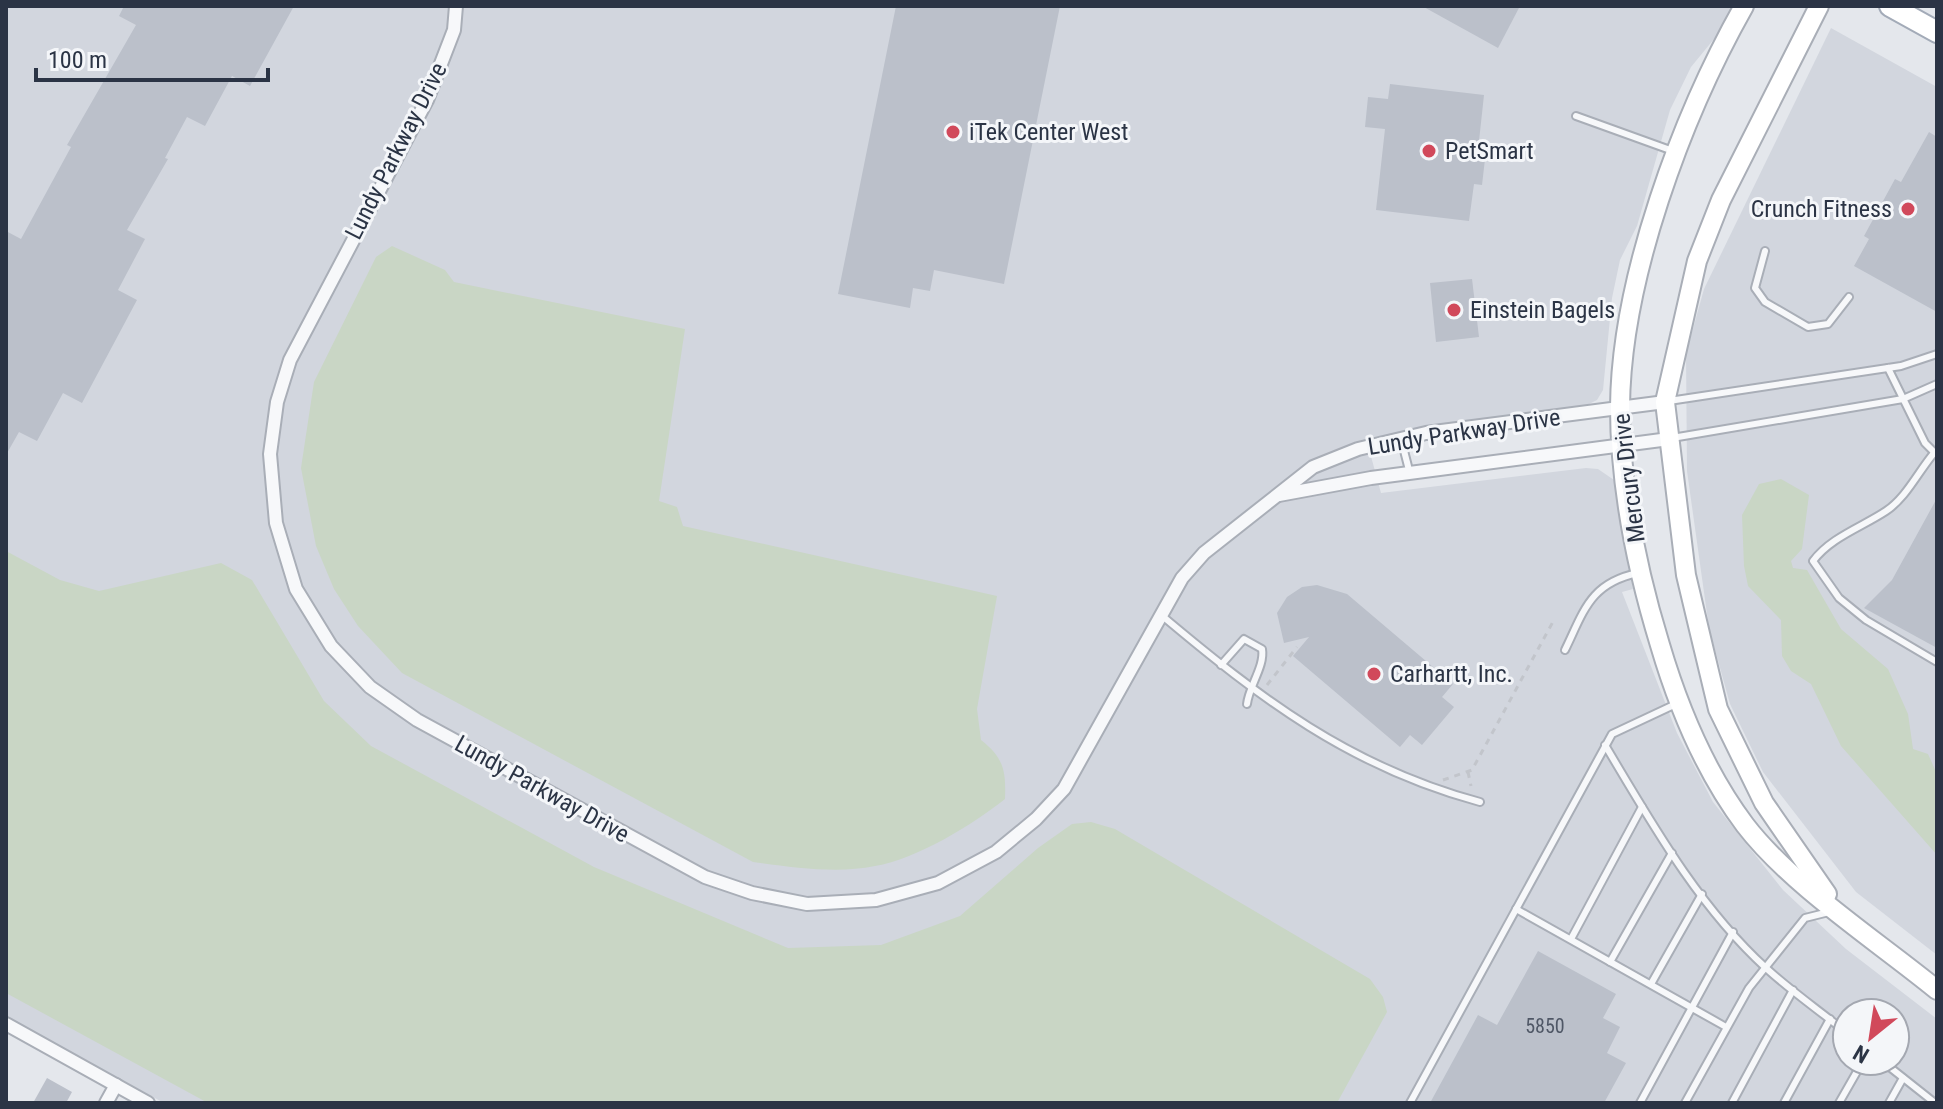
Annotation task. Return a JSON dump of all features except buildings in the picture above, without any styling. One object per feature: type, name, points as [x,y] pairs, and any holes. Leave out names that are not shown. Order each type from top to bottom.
[{"type":"main road","points":[[1890,6],[1937,32]]},
{"type":"street","name":"Lundy Parkway Drive","points":[[456,6],[454,30],[427,100],[290,360],[277,402],[270,454],[276,523],[296,589],[331,646],[370,687],[417,720],[705,877],[752,893],[807,904],[876,900],[938,883],[996,852],[1036,819],[1064,789],[1160,614],[1204,553],[1313,467],[1358,449],[1401,439],[1665,402]]},
{"type":"street","name":"Mercury Drive","points":[[1744,6],[1708,70],[1676,152],[1634,296],[1620,407],[1641,572],[1653,624],[1680,702],[1743,823],[1769,853],[1937,990]]},
{"type":"street","name":"Mercury Drive","points":[[1819,6],[1728,186],[1697,261],[1665,402],[1686,575],[1718,709],[1764,803],[1837,910]]},
{"type":"street","name":"Lundy Parkway Drive","points":[[1276,495],[1410,474],[1623,448],[1669,439]]},
{"type":"street","points":[[8,1029],[148,1103]]},
{"type":"street","points":[[106,1103],[116,1085]]},
{"type":"lane","points":[[1576,116],[1676,152]]},
{"type":"lane","points":[[1765,251],[1755,288],[1765,302],[1808,327],[1828,324],[1849,297]]},
{"type":"lane","points":[[1665,402],[1888,368],[1937,354]]},
{"type":"lane","points":[[1888,368],[1936,455],[1902,497],[1885,512],[1861,523],[1813,561],[1839,598],[1866,620],[1937,662]]},
{"type":"lane","points":[[1669,439],[1903,399],[1937,384]]},
{"type":"lane","points":[[1401,439],[1410,474]]},
{"type":"lane","points":[[1565,650],[1587,605],[1606,582],[1641,572]]},
{"type":"lane","points":[[1160,614],[1288,716],[1363,757],[1440,791],[1480,802]]},
{"type":"lane","points":[[1221,665],[1244,639],[1262,649],[1264,658],[1249,686],[1247,704]]},
{"type":"lane","points":[[1410,1103],[1605,745],[1620,728],[1680,702]]},
{"type":"lane","points":[[1605,745],[1672,853],[1733,932],[1765,967],[1830,1019],[1784,1103]]},
{"type":"lane","points":[[1571,939],[1642,807]]},
{"type":"lane","points":[[1610,962],[1672,853]]},
{"type":"lane","points":[[1651,984],[1702,894]]},
{"type":"lane","points":[[1516,909],[1726,1027]]},
{"type":"lane","points":[[1685,1103],[1726,1027],[1765,967],[1805,918],[1837,910]]},
{"type":"lane","points":[[1640,1103],[1733,932]]},
{"type":"lane","points":[[1732,1103],[1793,990]]},
{"type":"lane","points":[[1839,1103],[1854,1077]]},
{"type":"lane","points":[[1889,1103],[1903,1078],[1935,1103]]},
{"type":"path","points":[[1471,786],[1468,772],[1555,618]]},
{"type":"path","points":[[1266,686],[1297,647]]},
{"type":"path","points":[[1441,780],[1468,772]]},
{"type":"shaded area","points":[[6,6],[1734,6],[1723,28],[1691,67],[1670,110],[1637,226],[1620,260],[1612,298],[1603,390],[1597,400],[1579,409],[1366,438],[1381,493],[1586,468],[1598,469],[1614,480],[1633,589],[1622,592],[1677,733],[1713,802],[1783,890],[1846,949],[1908,997],[1831,997],[1831,1077],[1911,1077],[1911,999],[1937,1019],[1937,1103],[164,1103],[6,1016]]},
{"type":"shaded area","points":[[1831,28],[1937,87],[1937,955],[1856,892],[1763,772],[1730,704],[1709,628],[1687,471],[1686,354],[1704,289]]},
{"type":"green space","points":[[392,246],[445,270],[454,282],[685,329],[659,501],[677,507],[683,526],[997,596],[977,709],[981,740],[995,753],[1002,766],[1005,799],[943,840],[891,862],[830,870],[753,862],[402,673],[358,626],[334,589],[316,546],[301,468],[314,382],[376,257]]},
{"type":"green space","points":[[1781,479],[1809,495],[1802,549],[1791,561],[1793,568],[1807,570],[1841,629],[1888,669],[1908,714],[1913,749],[1928,754],[1937,774],[1937,855],[1841,746],[1811,684],[1791,671],[1782,656],[1781,620],[1748,586],[1742,515],[1759,484]]},
{"type":"green space","points":[[6,551],[60,580],[99,591],[221,563],[252,580],[324,701],[371,746],[594,867],[788,948],[881,945],[960,916],[1038,848],[1072,824],[1091,822],[1115,829],[1370,979],[1383,997],[1387,1012],[1337,1103],[208,1103],[6,993]]},
{"type":"place","name":"iTek Center West","points":[[953,132]]},
{"type":"place","name":"PetSmart","points":[[1429,151]]},
{"type":"place","name":"Crunch Fitness","points":[[1908,209]]},
{"type":"place","name":"Einstein Bagels","points":[[1454,310]]},
{"type":"place","name":"Carhartt, Inc.","points":[[1374,674]]}]
